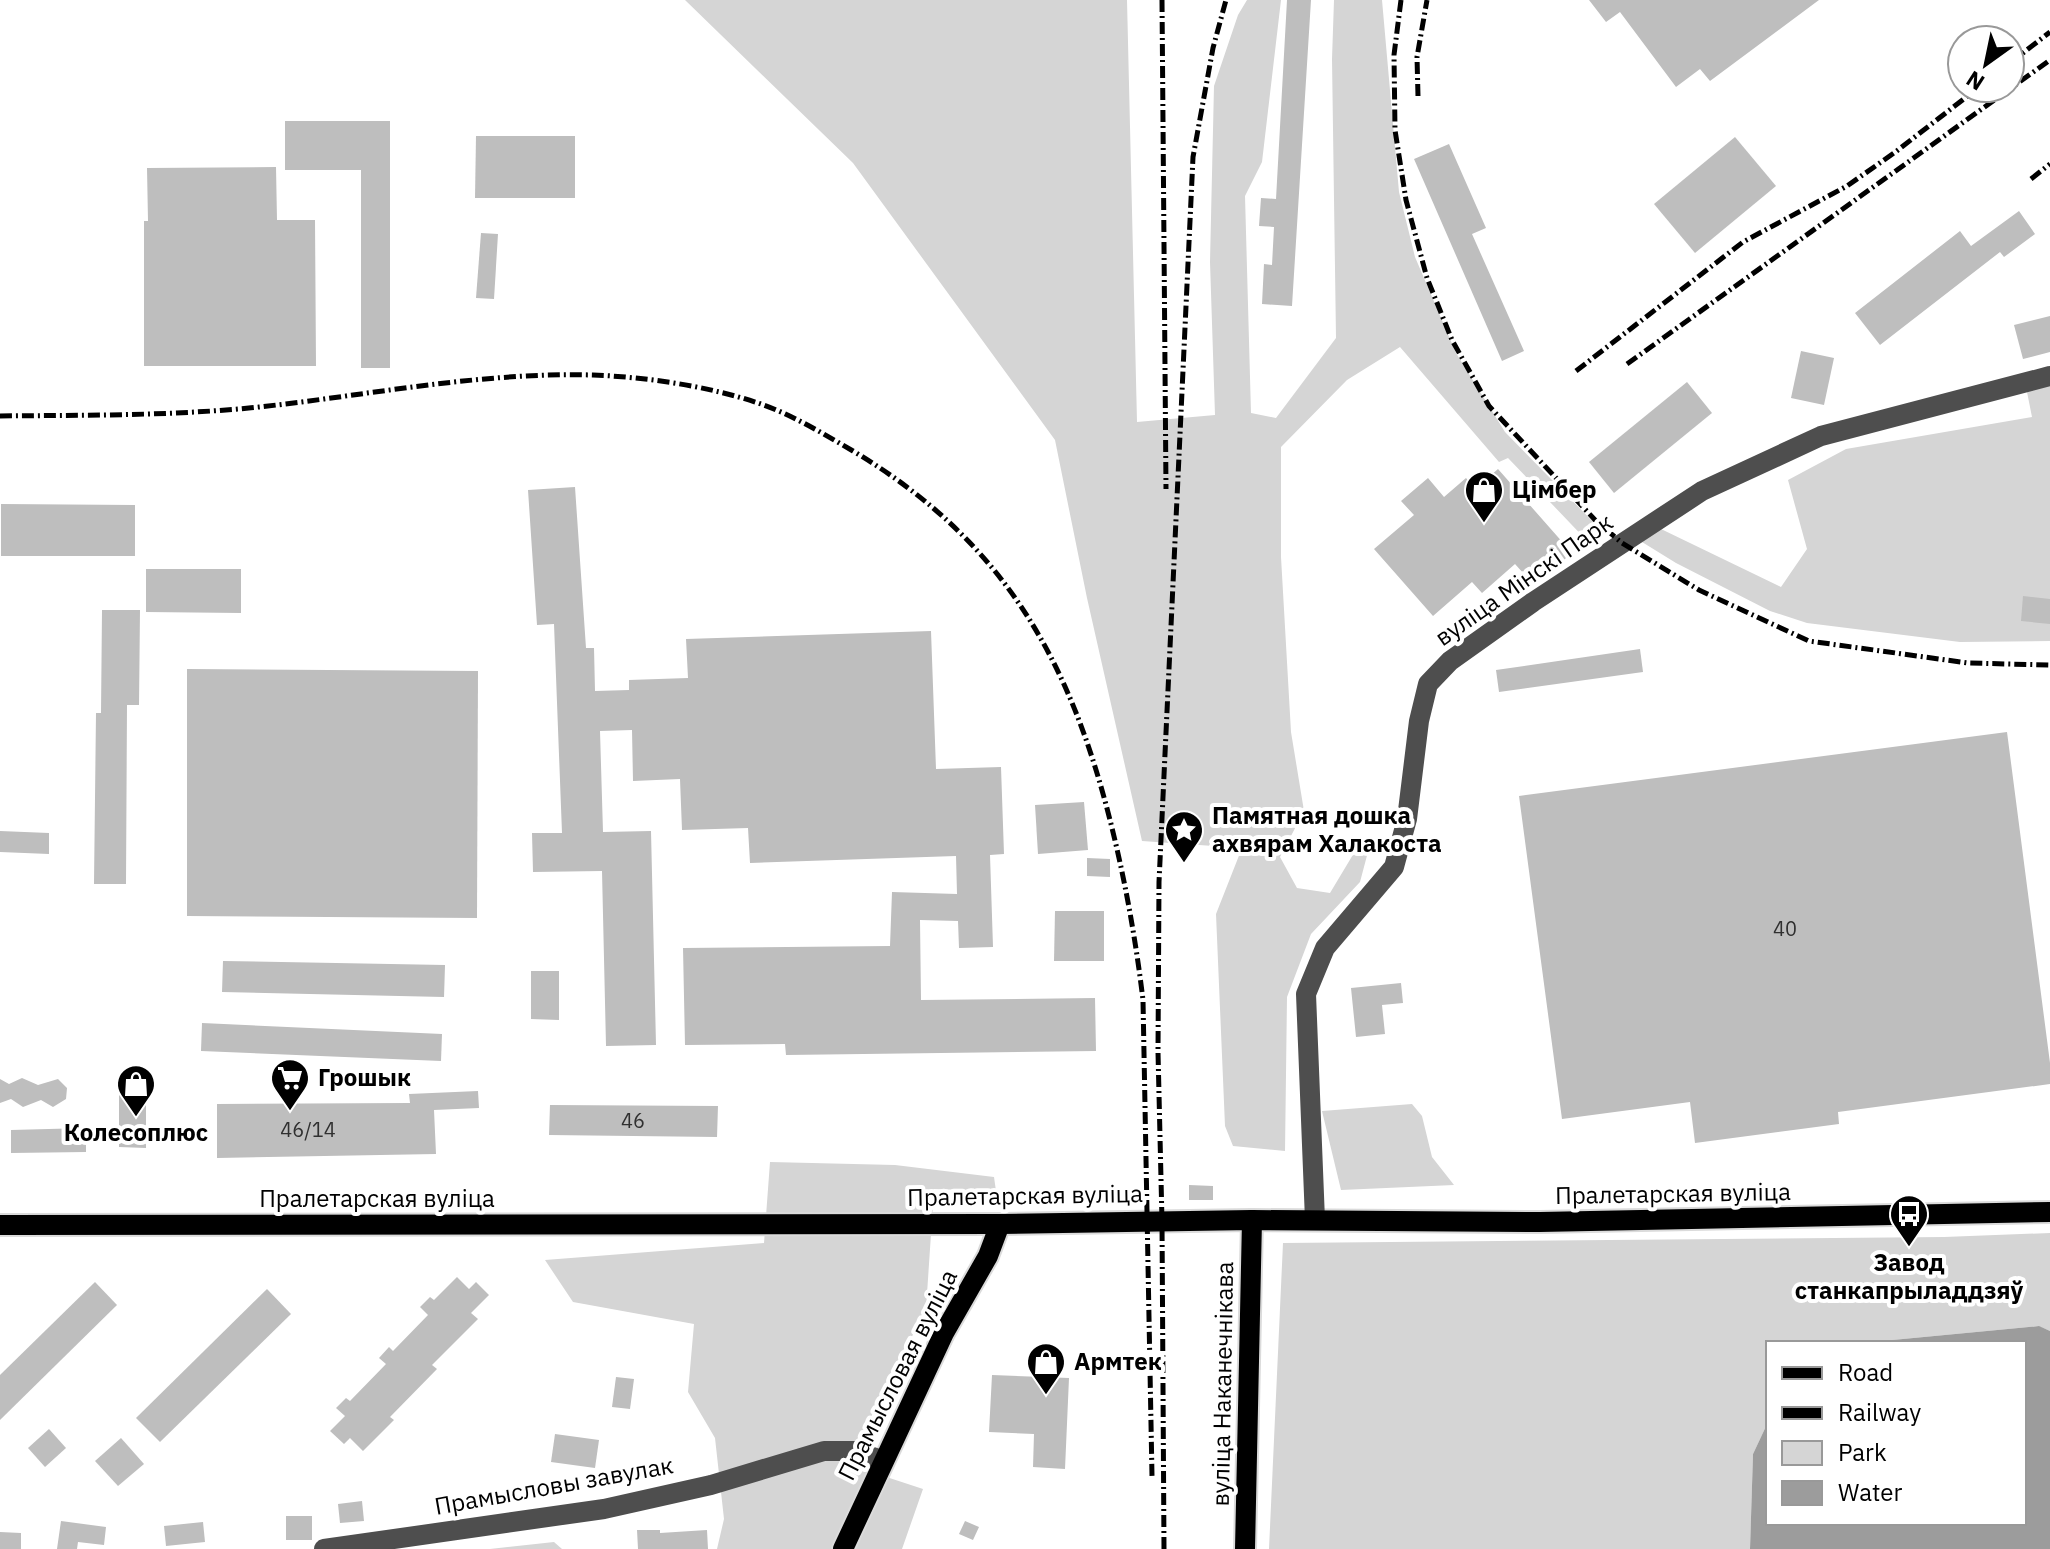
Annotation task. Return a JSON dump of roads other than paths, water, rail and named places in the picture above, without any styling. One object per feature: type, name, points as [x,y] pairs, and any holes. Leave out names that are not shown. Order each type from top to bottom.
[{"type":"main road","name":"Пралетарская вуліца","points":[[0,1225],[1000,1224],[1252,1220],[1540,1222],[2050,1212]]},
{"type":"main road","name":"вуліца Наканечнікава","points":[[1245,1549],[1252,1220]]},
{"type":"main road","name":"Прамысловая вуліца","points":[[843,1549],[882,1460],[944,1333],[988,1256],[1000,1224]]},
{"type":"street","name":"вуліца Мінскі Парк","points":[[1315,1220],[1306,994],[1325,948],[1394,867],[1407,819],[1419,721],[1428,684],[1450,661],[1533,602],[1702,491],[1821,436],[2050,376]]},
{"type":"street","name":"Прамысловы завулак","points":[[324,1549],[604,1509],[711,1485],[824,1451],[854,1451],[882,1460]]},
{"type":"water","points":[[2039,1326],[2050,1331],[2050,1549],[1750,1549],[1753,1454],[1766,1426],[1766,1525],[2026,1525],[2026,1341],[1882,1341]]},
{"type":"railway","points":[[1162,0],[1166,489]]},
{"type":"railway","points":[[1164,1549],[1159,882],[1193,157],[1213,48],[1226,0]]},
{"type":"railway","points":[[1401,0],[1394,55],[1395,130],[1406,200],[1427,278],[1452,340],[1489,406],[1596,521],[1622,543],[1699,590],[1809,641],[1968,663],[2050,665]]},
{"type":"railway","points":[[1418,96],[1417,57],[1427,0]]},
{"type":"railway","points":[[2026,51],[2050,32]]},
{"type":"railway","points":[[1627,364],[2050,60]]},
{"type":"railway","points":[[1576,371],[1743,242],[1847,186],[1957,104]]},
{"type":"railway","points":[[2031,179],[2050,164]]},
{"type":"railway","points":[[0,416],[227,410],[509,377],[593,375],[634,378],[718,392],[758,403],[806,424],[906,486],[951,524],[990,566],[1024,611],[1052,659],[1095,768],[1122,871],[1143,1000],[1152,1476]]},
{"type":"place","name":"Цімбер","points":[[1484,524]]},
{"type":"place","name":"Памятная дошка ахвярам Халакоста","points":[[1184,864]]},
{"type":"place","name":"Грошык","points":[[290,1112]]},
{"type":"place","name":"Колесоплюс","points":[[136,1118]]},
{"type":"place","name":"Завод станкапрыладдзяў","points":[[1909,1248]]},
{"type":"place","name":"Армтек","points":[[1046,1396]]}]
